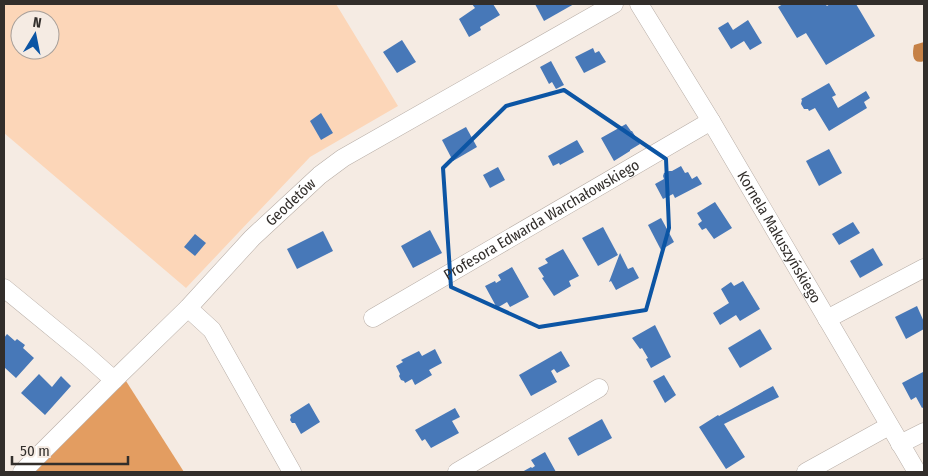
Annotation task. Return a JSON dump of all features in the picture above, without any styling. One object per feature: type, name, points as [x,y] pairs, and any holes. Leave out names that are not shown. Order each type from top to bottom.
[{"type":"street","name":"Geodetów","points":[[22,472],[188,308],[252,238],[320,175],[343,158],[614,4]]},
{"type":"street","name":"Kornela Makuszyńskiego","points":[[639,4],[711,121],[917,472]]},
{"type":"street","name":"Profesora Edwarda Warchałowskiego","points":[[373,318],[711,121]]},
{"type":"street","points":[[827,319],[924,268]]},
{"type":"street","points":[[4,288],[114,380]]},
{"type":"street","points":[[188,308],[212,330],[292,472]]},
{"type":"street","points":[[457,472],[599,388]]},
{"type":"street","points":[[806,472],[889,426]]},
{"type":"street","points":[[900,444],[924,432]]},
{"type":"highlighted area","points":[[564,90],[666,159],[669,228],[646,310],[539,327],[451,287],[443,168],[506,106]]},
{"type":"shaded area","points":[[4,4],[336,4],[398,106],[310,157],[186,288],[4,133]]},
{"type":"shaded area","points":[[924,42],[924,61],[920,62],[914,58],[914,45]]},
{"type":"shaded area","points":[[126,381],[184,472],[32,472]]},
{"type":"building","points":[[472,4],[493,4],[500,15],[480,27],[481,30],[469,37],[459,19],[475,8]]},
{"type":"building","points":[[535,4],[574,4],[544,21]]},
{"type":"building","points":[[783,4],[825,4],[827,6],[830,4],[856,4],[875,36],[826,65],[806,33],[797,38],[778,7]]},
{"type":"building","points":[[748,20],[762,43],[750,50],[744,41],[731,49],[718,28],[728,22],[733,30]]},
{"type":"building","points":[[402,40],[416,62],[397,73],[383,52]]},
{"type":"building","points":[[593,48],[595,53],[599,51],[606,62],[584,73],[575,57]]},
{"type":"building","points":[[551,61],[564,85],[556,89],[552,82],[549,84],[540,67]]},
{"type":"building","points":[[829,83],[836,95],[832,97],[838,108],[866,91],[870,98],[864,102],[867,108],[829,131],[815,108],[809,111],[804,109],[801,99]]},
{"type":"building","points":[[321,113],[333,133],[321,140],[310,121]]},
{"type":"building","points":[[626,124],[640,144],[614,161],[601,138]]},
{"type":"building","points":[[466,127],[477,147],[453,161],[442,140]]},
{"type":"building","points":[[577,140],[584,152],[560,165],[559,163],[553,166],[548,156]]},
{"type":"building","points":[[829,149],[842,173],[819,186],[806,161]]},
{"type":"building","points":[[681,166],[692,179],[697,176],[702,184],[675,198],[673,194],[663,199],[655,184],[664,179],[664,173]]},
{"type":"building","points":[[498,167],[505,180],[490,188],[483,175]]},
{"type":"building","points":[[715,202],[732,228],[714,239],[706,228],[702,230],[698,224],[702,221],[697,213]]},
{"type":"building","points":[[661,218],[674,242],[661,250],[648,225]]},
{"type":"building","points":[[853,222],[860,233],[839,245],[832,234]]},
{"type":"building","points":[[603,227],[618,255],[598,266],[582,238]]},
{"type":"building","points":[[430,230],[442,253],[413,268],[401,246]]},
{"type":"building","points":[[323,231],[333,251],[297,269],[287,249]]},
{"type":"building","points":[[195,234],[206,243],[195,256],[184,247]]},
{"type":"building","points":[[873,248],[883,265],[860,278],[850,261]]},
{"type":"building","points":[[563,249],[579,276],[569,281],[571,286],[554,296],[538,268],[548,263],[545,259]]},
{"type":"building","points":[[620,253],[628,269],[633,267],[639,278],[616,290],[611,281],[609,282]]},
{"type":"building","points":[[512,267],[529,297],[510,307],[507,302],[497,308],[485,286],[501,280],[498,275]]},
{"type":"building","points":[[743,281],[760,309],[740,321],[736,315],[720,325],[713,313],[729,303],[721,289],[731,282],[734,286]]},
{"type":"building","points":[[917,306],[924,322],[924,329],[906,339],[895,317]]},
{"type":"building","points":[[655,325],[671,357],[651,368],[642,348],[640,349],[632,338]]},
{"type":"building","points":[[760,329],[772,349],[740,368],[728,348]]},
{"type":"building","points":[[7,334],[15,341],[17,339],[25,345],[23,348],[34,358],[16,378],[4,367],[4,338]]},
{"type":"building","points":[[435,349],[442,363],[429,370],[432,375],[415,385],[412,379],[405,383],[401,380],[396,366],[403,362],[401,360],[419,351],[422,356]]},
{"type":"building","points":[[561,351],[570,366],[557,373],[554,369],[551,371],[557,382],[531,396],[519,375]]},
{"type":"building","points":[[923,372],[924,407],[922,408],[916,397],[911,400],[902,383]]},
{"type":"building","points":[[39,374],[52,387],[61,376],[71,386],[45,415],[21,393]]},
{"type":"building","points":[[664,375],[676,395],[665,403],[653,381]]},
{"type":"building","points":[[773,386],[779,397],[724,424],[745,457],[726,469],[699,427]]},
{"type":"building","points":[[309,403],[320,422],[301,434],[295,423],[292,423],[290,420],[290,415]]},
{"type":"building","points":[[455,408],[460,417],[452,421],[459,433],[431,448],[425,439],[422,441],[415,430]]},
{"type":"building","points":[[602,419],[612,438],[578,456],[568,438]]},
{"type":"building","points":[[545,452],[556,472],[522,472],[535,466],[531,460]]}]
